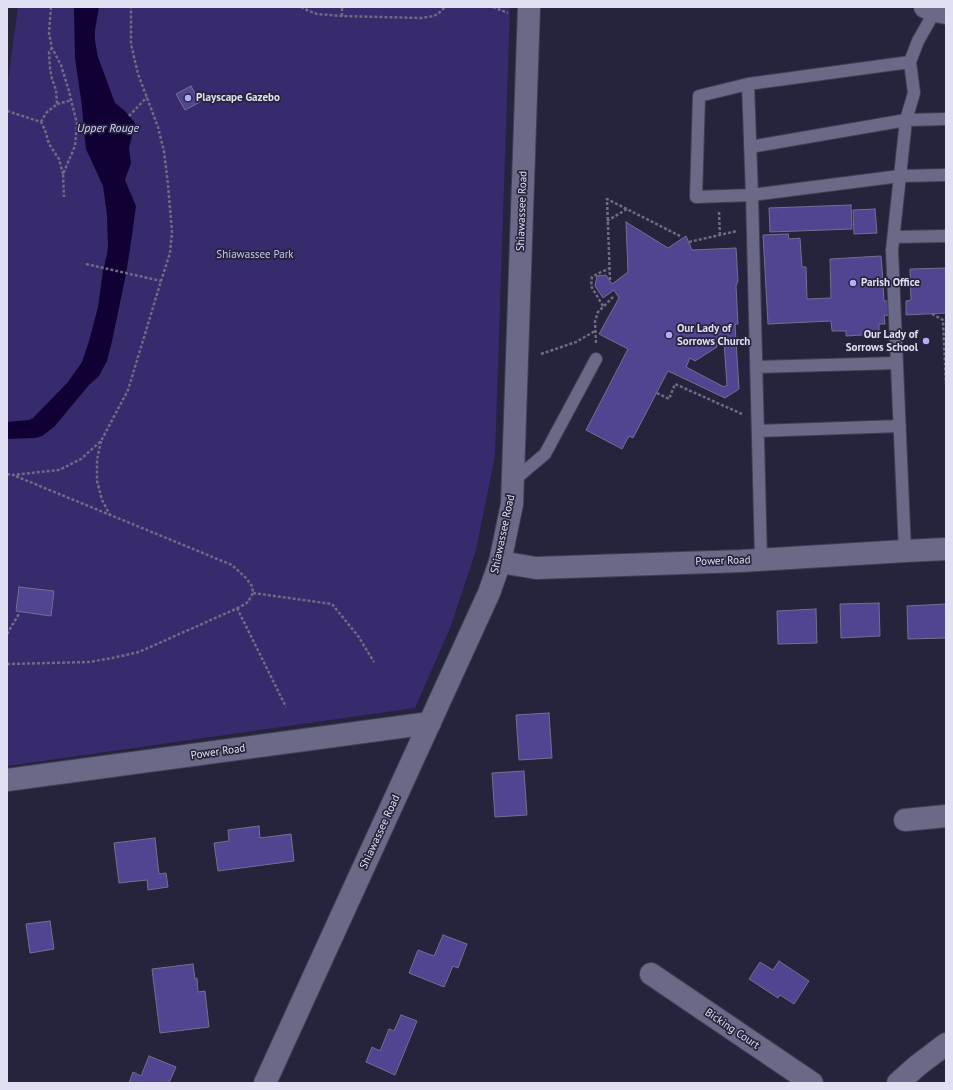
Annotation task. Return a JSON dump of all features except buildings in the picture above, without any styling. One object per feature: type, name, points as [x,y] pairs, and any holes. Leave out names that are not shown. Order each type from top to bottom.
[{"type":"street","name":"Shiawassee Road","points":[[265,1083],[489,593],[500,562],[512,504],[513,481],[520,10]]},
{"type":"street","name":"Power Road","points":[[500,562],[536,568],[761,560],[946,549]]},
{"type":"street","name":"Power Road","points":[[7,780],[430,723]]},
{"type":"street","points":[[905,820],[946,816]]},
{"type":"street","name":"Bicking Court","points":[[651,974],[812,1083]]},
{"type":"street","points":[[898,1083],[916,1066],[946,1044]]},
{"type":"lane","points":[[905,551],[892,250],[906,120],[914,93],[910,62],[918,41],[935,10]]},
{"type":"lane","points":[[910,62],[748,84],[699,96],[696,197],[752,195],[900,176],[946,175]]},
{"type":"lane","points":[[748,84],[761,560]]},
{"type":"lane","points":[[750,147],[906,120],[946,119]]},
{"type":"lane","points":[[894,237],[946,236]]},
{"type":"lane","points":[[513,481],[545,454],[596,359]]},
{"type":"lane","points":[[756,366],[897,363]]},
{"type":"lane","points":[[758,431],[900,426]]},
{"type":"path","points":[[51,7],[49,33],[52,48],[61,66],[72,100],[77,124],[76,146],[63,174]]},
{"type":"path","points":[[110,515],[102,500],[97,481],[97,460],[101,441],[128,390],[160,281],[170,253],[172,232],[164,151],[158,127],[138,74],[131,44],[131,7]]},
{"type":"path","points":[[301,7],[317,14],[422,18],[434,16],[445,7]]},
{"type":"path","points":[[342,7],[342,16]]},
{"type":"path","points":[[493,7],[520,10]]},
{"type":"path","points":[[52,48],[49,52],[50,68],[58,104]]},
{"type":"path","points":[[129,116],[147,97]]},
{"type":"path","points":[[41,122],[46,113],[58,104],[72,100]]},
{"type":"path","points":[[7,111],[41,122],[50,144],[59,159],[63,174],[64,197]]},
{"type":"path","points":[[610,280],[607,198],[680,236]]},
{"type":"path","points":[[608,221],[628,209]]},
{"type":"path","points":[[719,211],[720,235]]},
{"type":"path","points":[[689,242],[740,230]]},
{"type":"path","points":[[86,264],[160,281]]},
{"type":"path","points":[[603,306],[591,286],[592,277],[609,269]]},
{"type":"path","points":[[596,359],[595,321],[598,312],[613,297]]},
{"type":"path","points":[[932,314],[943,320],[946,384]]},
{"type":"path","points":[[541,354],[576,342],[595,331]]},
{"type":"path","points":[[657,393],[669,399],[675,384],[742,414]]},
{"type":"path","points":[[12,475],[58,470],[80,459],[101,441]]},
{"type":"path","points":[[7,474],[232,565],[246,578],[252,586],[253,593],[248,602],[237,608],[139,652],[89,662],[7,664]]},
{"type":"path","points":[[253,593],[332,604],[358,636],[374,662]]},
{"type":"path","points":[[237,608],[286,707]]},
{"type":"path","points":[[7,634],[20,612]]},
{"type":"green space","name":"Shiawassee Park","points":[[18,7],[510,7],[495,456],[476,550],[450,628],[415,708],[7,766],[7,88]]},
{"type":"water","name":"Upper Rouge","points":[[74,7],[99,7],[95,30],[95,41],[98,57],[115,103],[125,111],[135,123],[129,148],[131,163],[125,180],[136,206],[131,242],[112,341],[107,361],[99,376],[89,385],[54,427],[42,436],[35,438],[7,439],[7,422],[29,420],[33,418],[68,382],[82,362],[98,307],[107,254],[107,215],[103,186],[86,149],[75,58]]},
{"type":"place","name":"Playscape Gazebo","points":[[188,98]]},
{"type":"place","name":"Parish Office","points":[[853,283]]},
{"type":"place","name":"Our Lady of Sorrows Church","points":[[669,335]]},
{"type":"place","name":"Our Lady of Sorrows School","points":[[926,341]]}]
